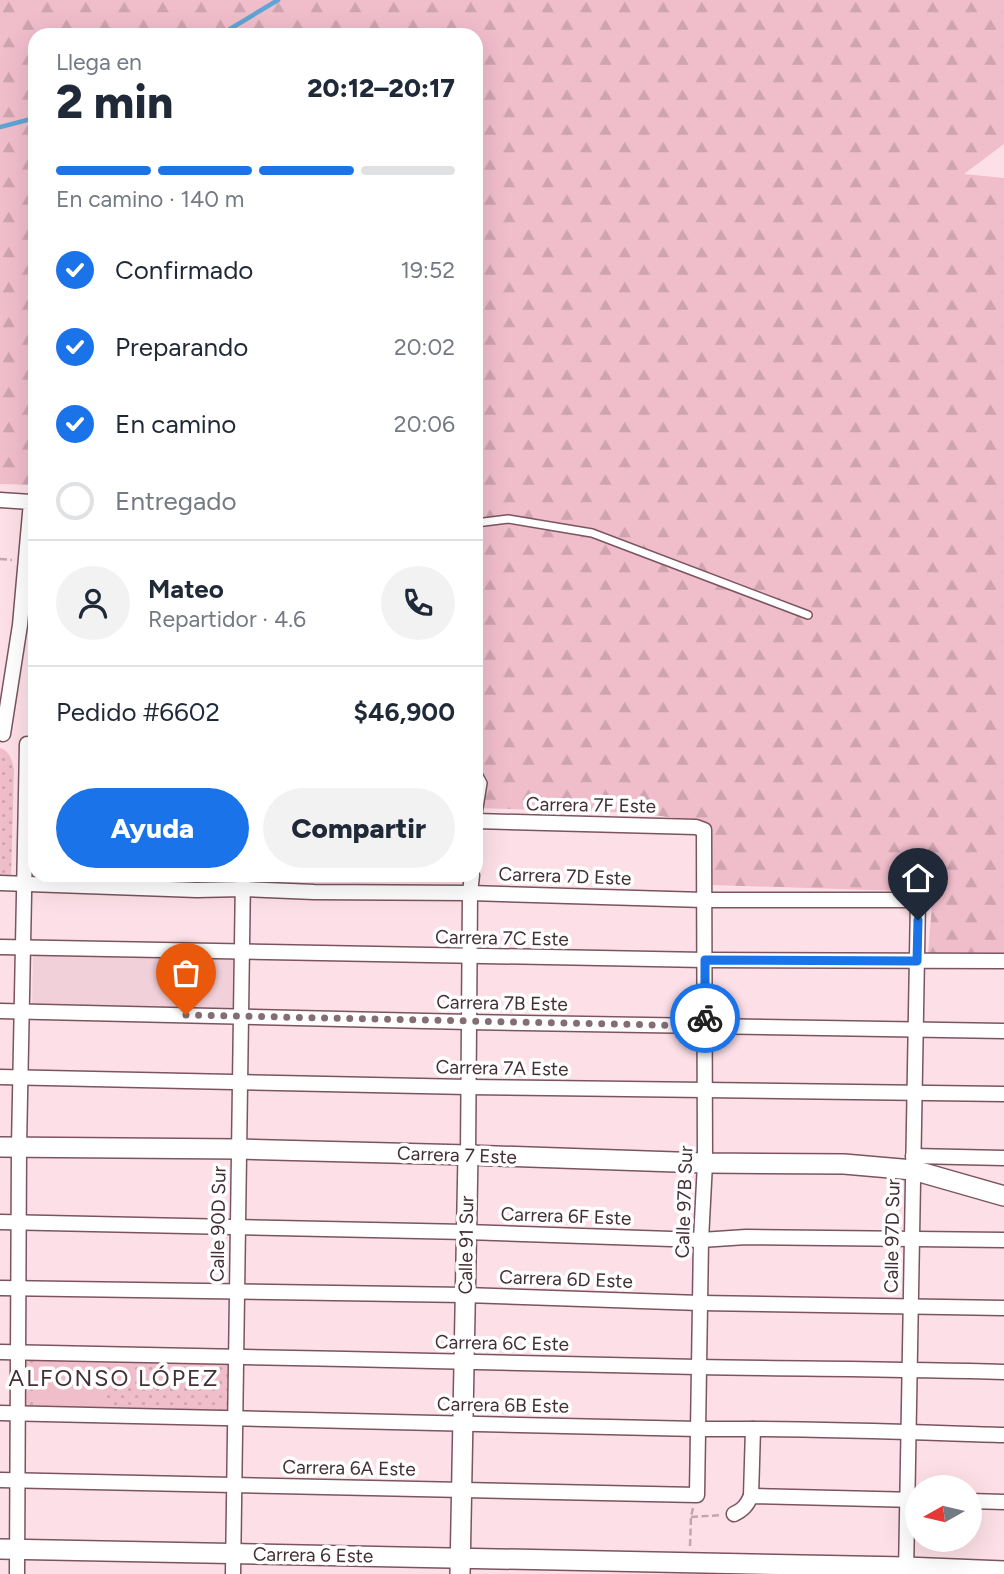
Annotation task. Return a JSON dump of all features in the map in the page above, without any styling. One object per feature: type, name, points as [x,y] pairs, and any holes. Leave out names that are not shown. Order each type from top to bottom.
[{"type":"street","points":[[0,500],[28,502]]},
{"type":"street","points":[[28,536],[20,625],[2,733],[28,745]]},
{"type":"street","name":"Carrera 7F Este","points":[[483,821],[696,827],[704,830]]},
{"type":"street","name":"Calle 97B Sur","points":[[697,1495],[701,1240],[705,1163],[704,830]]},
{"type":"street","points":[[17,1574],[9,1549],[18,1480],[19,1222],[9,1147],[20,1077],[24,884],[28,839]]},
{"type":"street","name":"Carrera 7D Este","points":[[0,883],[197,890],[243,882],[314,892],[470,893],[704,900],[918,900]]},
{"type":"street","name":"Calle 90D Sur","points":[[233,1574],[243,882]]},
{"type":"street","name":"Calle 91 Sur","points":[[461,1566],[471,882]]},
{"type":"street","name":"Calle 97D Sur","points":[[911,1475],[908,1432],[918,900]]},
{"type":"street","name":"Carrera 7C Este","points":[[0,947],[470,957],[1004,961]]},
{"type":"street","name":"Carrera 7B Este","points":[[0,1011],[1004,1031]]},
{"type":"street","name":"Carrera 7A Este","points":[[0,1077],[1004,1094]]},
{"type":"street","name":"Carrera 7 Este","points":[[9,1147],[239,1149],[705,1163],[913,1163],[1004,1158]]},
{"type":"street","points":[[913,1163],[1004,1196]]},
{"type":"street","name":"Carrera 6F Este","points":[[0,1222],[701,1240],[746,1237],[1004,1240]]},
{"type":"street","name":"Carrera 6D Este","points":[[0,1288],[465,1295],[700,1303],[1004,1308]]},
{"type":"street","name":"Carrera 6C Este","points":[[0,1352],[1004,1372]]},
{"type":"street","name":"Carrera 6B Este","points":[[0,1413],[1004,1436]]},
{"type":"street","points":[[734,1514],[746,1506],[751,1496],[753,1429]]},
{"type":"street","name":"Carrera 6A Este","points":[[0,1480],[697,1495]]},
{"type":"street","points":[[751,1496],[905,1500]]},
{"type":"street","points":[[982,1501],[1004,1502]]},
{"type":"street","name":"Carrera 6 Este","points":[[9,1549],[233,1554],[461,1566],[1004,1571]]},
{"type":"street","name":"Calle 97D Sur","points":[[906,1570],[908,1552]]},
{"type":"lane","points":[[483,522],[508,519],[592,533],[807,615]]},
{"type":"path","points":[[690,1568],[691,1517],[697,1495]]},
{"type":"path","points":[[691,1517],[734,1514]]},
{"type":"shaded area","points":[[33,955],[237,959],[236,1009],[32,1005]]},
{"type":"green space","points":[[0,0],[1004,0],[1004,144],[964,174],[1004,178],[1004,955],[928,954],[933,892],[712,885],[709,829],[676,818],[637,813],[483,808],[483,28],[28,28],[28,485],[0,484]]},
{"type":"green space","points":[[0,748],[8,754],[14,770],[11,878],[0,877]]},
{"type":"green space","points":[[24,1359],[229,1364],[228,1413],[23,1407]]},
{"type":"green space","points":[[33,1360],[103,1361],[103,1406],[33,1405]]},
{"type":"waterway","points":[[232,28],[278,0]]},
{"type":"waterway","points":[[0,127],[28,120]]},
{"type":"way so far","points":[[186,1015],[705,1026],[705,1018]]},
{"type":"district","name":"ALFONSO LÓPEZ","points":[[114,1378]]},
{"type":"route","points":[[705,1018],[705,960],[917,961],[918,920]]}]
